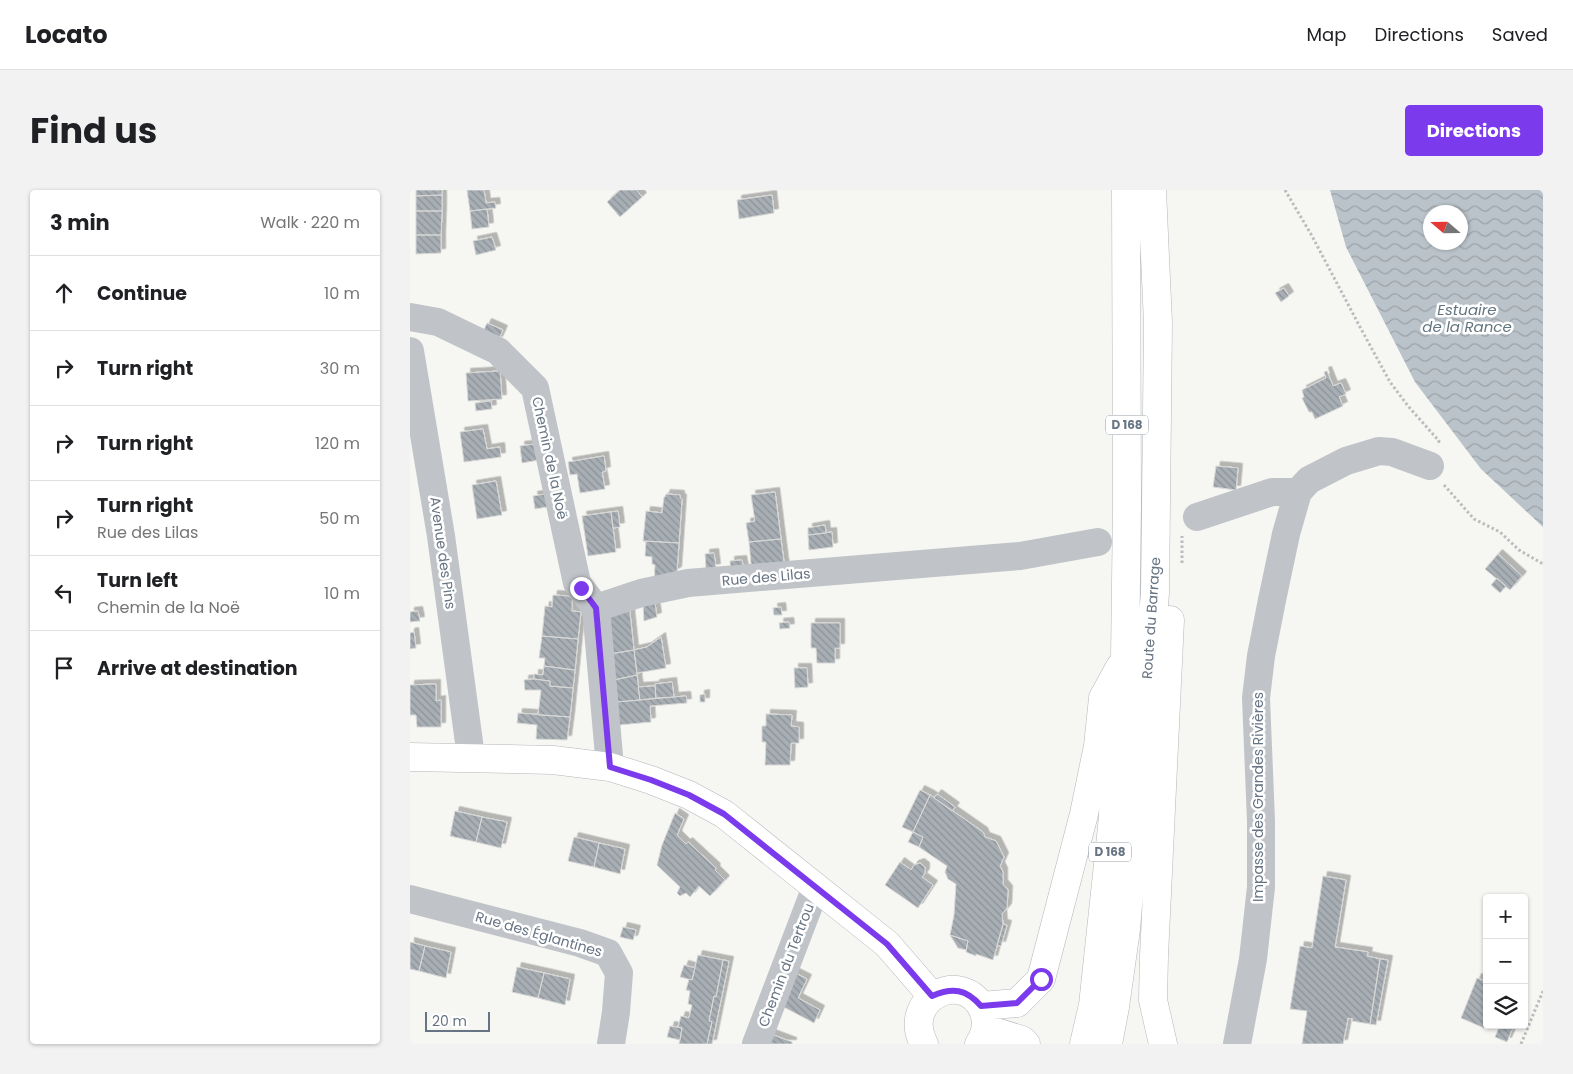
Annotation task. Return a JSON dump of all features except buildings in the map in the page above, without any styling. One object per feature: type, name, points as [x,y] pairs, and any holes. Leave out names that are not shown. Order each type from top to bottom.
[{"type":"main road","name":"Route du Barrage","points":[[1084,1044],[1093,1005],[1112,827],[1125,659],[1127,506],[1126,190]]},
{"type":"main road","name":"Route du Barrage","points":[[1108,1044],[1126,929],[1155,593],[1158,323],[1152,190]]},
{"type":"main road","points":[[1155,593],[1170,617],[1153,1000],[1164,1044]]},
{"type":"main road","points":[[982,1027],[1017,1003],[1041,979],[1084,814],[1098,746],[1103,698],[1125,659]]},
{"type":"main road","points":[[410,759],[471,757],[553,760],[610,767],[689,795],[724,814],[887,944],[932,996]]},
{"type":"main road","points":[[924,1044],[919,1034],[918,1023],[920,1013],[932,996],[942,991],[964,992],[974,998],[982,1027]]},
{"type":"main road","points":[[982,1027],[1022,1040],[1026,1044]]},
{"type":"street","name":"Chemin de la Noë","points":[[410,317],[438,322],[498,351],[535,388],[577,583],[596,608]]},
{"type":"street","name":"Avenue des Pins","points":[[410,351],[441,536],[471,757]]},
{"type":"street","points":[[1197,517],[1272,492],[1298,492],[1309,480],[1346,461],[1379,451],[1392,452],[1430,466]]},
{"type":"street","name":"Impasse des Grandes Rivières","points":[[1237,1044],[1253,959],[1261,887],[1261,821],[1256,698],[1260,656],[1286,534],[1298,492]]},
{"type":"street","name":"Rue des Lilas","points":[[596,608],[641,593],[688,583],[1020,556],[1098,542]]},
{"type":"street","points":[[596,608],[610,767]]},
{"type":"street","name":"Chemin du Tertrou","points":[[756,1044],[816,887]]},
{"type":"street","name":"Rue des Églantines","points":[[410,899],[580,942],[608,953],[618,973],[616,1012],[611,1044]]},
{"type":"path","points":[[1285,190],[1312,236],[1390,382],[1408,406],[1439,440],[1430,466],[1474,519],[1500,532],[1519,550],[1543,564]]},
{"type":"path","points":[[1520,1044],[1543,991]]},
{"type":"water","name":"Estuaire de la Rance","points":[[1330,190],[1543,190],[1543,527],[1481,469],[1415,382],[1346,247]]},
{"type":"route","points":[[581,588],[596,608],[610,767],[689,795],[724,814],[887,944],[932,996],[942,991],[953,990],[964,992],[974,998],[981,1006],[1017,1003],[1041,979]]}]
